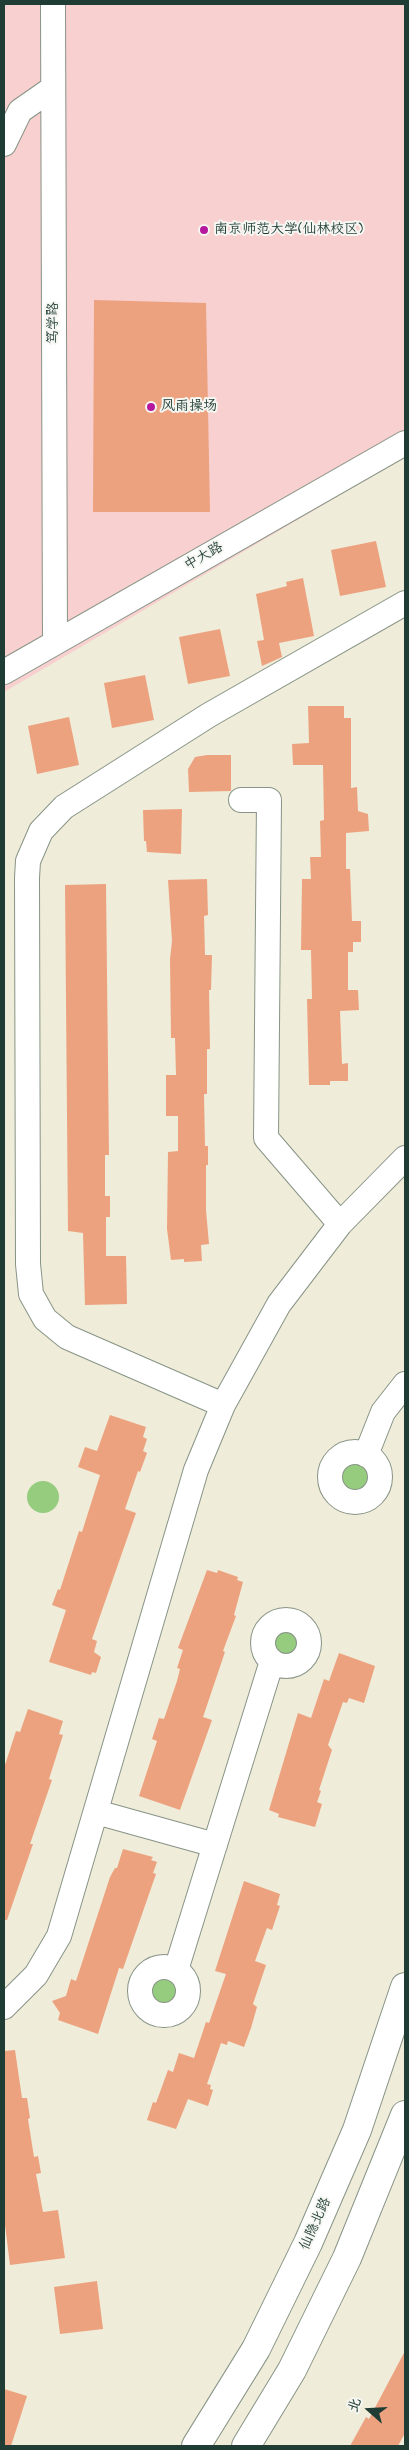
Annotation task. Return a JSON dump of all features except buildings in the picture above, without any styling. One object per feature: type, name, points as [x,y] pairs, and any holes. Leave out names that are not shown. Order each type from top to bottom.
[{"type":"main road","name":"仙隐北路","points":[[196,2446],[256,2349],[308,2243],[357,2130],[405,1987]]},
{"type":"main road","points":[[246,2446],[292,2370],[347,2258],[405,2115]]},
{"type":"street","name":"笃学路","points":[[53,4],[55,642]]},
{"type":"street","points":[[4,144],[20,111],[53,88]]},
{"type":"street","name":"中大路","points":[[4,672],[405,443]]},
{"type":"street","points":[[222,1405],[66,1336],[45,1319],[31,1294],[28,1264],[26,878],[28,861],[41,831],[51,818],[64,807],[209,715],[405,603]]},
{"type":"street","points":[[241,800],[269,800],[266,1138],[340,1224]]},
{"type":"street","points":[[4,2007],[36,1974],[59,1936],[196,1470],[222,1405],[279,1304],[340,1224],[405,1158]]},
{"type":"street","points":[[366,1455],[383,1412],[405,1384]]},
{"type":"street","points":[[176,1970],[272,1661]]},
{"type":"street","points":[[96,1812],[215,1845]]},
{"type":"shaded area","name":"南京师范大学(仙林校区)","points":[[4,4],[405,4],[405,457],[4,692]]},
{"type":"green space","points":[[355,1460],[361,1461],[366,1465],[370,1470],[370,1482],[366,1487],[361,1491],[355,1492],[349,1491],[344,1487],[340,1482],[339,1476],[340,1470],[344,1465],[349,1461]]},
{"type":"green space","points":[[43,1481],[55,1485],[59,1497],[55,1509],[43,1513],[31,1509],[27,1497],[31,1485]]},
{"type":"green space","points":[[287,1626],[293,1627],[298,1631],[302,1636],[302,1648],[298,1653],[293,1657],[287,1658],[281,1657],[276,1653],[272,1648],[271,1642],[272,1636],[276,1631],[281,1627]]},
{"type":"green space","points":[[165,1975],[171,1976],[176,1980],[180,1985],[180,1997],[176,2002],[171,2006],[165,2007],[159,2006],[154,2002],[150,1997],[149,1991],[150,1985],[154,1980],[159,1976]]},
{"type":"place","name":"南京师范大学(仙林校区)","points":[[204,230]]},
{"type":"place","name":"风雨操场","points":[[151,407]]}]
